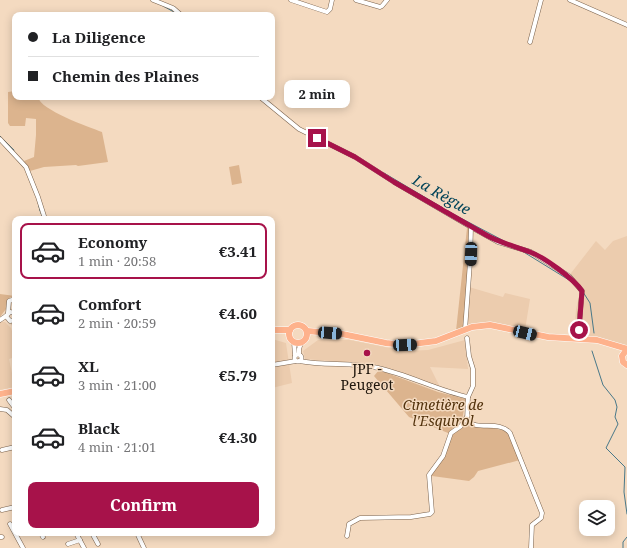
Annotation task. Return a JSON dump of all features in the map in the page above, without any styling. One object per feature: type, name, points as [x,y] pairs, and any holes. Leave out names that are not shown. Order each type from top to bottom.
[{"type":"main road","points":[[275,331],[290,330],[298,325],[303,327],[307,334]]},
{"type":"main road","points":[[295,341],[307,334],[323,333],[342,334],[386,343],[405,345],[436,341],[477,326],[490,325],[536,335],[597,340],[627,349],[622,356]]},
{"type":"main road","points":[[290,330],[295,341]]},
{"type":"main road","points":[[275,332],[295,341]]},
{"type":"main road","points":[[608,344],[622,356],[623,362],[627,365]]},
{"type":"main road","points":[[1,394],[12,392]]},
{"type":"street","points":[[153,0],[173,8],[178,12]]},
{"type":"street","points":[[291,0],[327,12],[330,9],[332,0]]},
{"type":"street","points":[[356,0],[380,7],[387,0]]},
{"type":"street","points":[[530,42],[541,0]]},
{"type":"street","points":[[570,0],[627,24]]},
{"type":"street","points":[[264,100],[299,129],[355,157],[394,182],[498,242],[531,252],[569,276],[582,291],[578,338]]},
{"type":"street","points":[[0,139],[26,167],[44,216]]},
{"type":"street","points":[[465,330],[471,227]]},
{"type":"street","points":[[0,320],[11,317],[9,301],[12,300]]},
{"type":"street","points":[[347,536],[349,524],[360,518],[411,517],[430,514],[432,512],[430,475],[443,456],[451,433],[461,426],[466,418],[468,398],[473,386],[473,368],[469,356],[467,338]]},
{"type":"street","points":[[295,341],[298,358]]},
{"type":"street","points":[[275,365],[298,358],[306,362],[376,368],[408,377],[445,392],[468,398]]},
{"type":"street","points":[[9,400],[12,404]]},
{"type":"street","points":[[0,409],[7,410],[12,414]]},
{"type":"street","points":[[466,418],[470,423],[505,428],[510,433],[542,513],[541,518],[532,525],[531,548]]},
{"type":"street","points":[[0,455],[1,450],[12,448]]},
{"type":"street","points":[[2,510],[12,508]]},
{"type":"street","points":[[17,536],[23,548]]},
{"type":"street","points":[[78,536],[84,548]]},
{"type":"street","points":[[94,536],[98,544]]},
{"type":"street","points":[[138,536],[144,548]]},
{"type":"street","points":[[68,544],[80,540]]},
{"type":"shaded area","points":[[627,236],[627,346],[603,339],[574,335],[576,309],[580,293],[568,277],[596,241],[605,250],[613,241]]},
{"type":"shaded area","points":[[469,287],[503,297],[505,293],[530,299],[525,330],[493,323],[466,327]]},
{"type":"shaded area","points":[[0,322],[5,322],[12,331],[12,358],[9,359],[12,373],[12,388],[0,390]]},
{"type":"shaded area","points":[[275,340],[286,343],[292,383],[275,387]]},
{"type":"shaded area","points":[[318,340],[350,340],[405,351],[428,350],[465,340],[468,369],[430,367],[441,389],[377,365],[305,359],[303,351]]},
{"type":"green space","points":[[12,91],[12,100],[40,100],[47,107],[56,112],[102,132],[108,162],[78,166],[44,167],[30,171],[24,161],[34,157],[36,119],[26,118],[25,126],[10,126],[8,123],[8,92]]},
{"type":"green space","points":[[239,165],[242,183],[232,185],[229,167]]},
{"type":"green space","points":[[467,228],[472,229],[466,327],[456,331]]},
{"type":"green space","points":[[0,294],[12,296],[9,298],[6,309],[0,317]]},
{"type":"green space","name":"Cimetière de l'Esquirol","points":[[379,370],[438,392],[466,399],[462,420],[448,433],[409,417],[374,376]]},
{"type":"green space","points":[[462,422],[507,431],[520,460],[478,471],[469,481],[432,476],[430,472],[442,455],[448,437]]},
{"type":"waterway","name":"La Règue","points":[[163,6],[174,12]]},
{"type":"waterway","points":[[4,140],[14,150]]},
{"type":"waterway","name":"La Règue","points":[[384,173],[453,214],[506,242]]},
{"type":"waterway","points":[[38,202],[40,211]]},
{"type":"waterway","name":"La Règue","points":[[522,251],[569,280]]},
{"type":"waterway","name":"La Règue","points":[[583,292],[590,303],[594,333]]},
{"type":"waterway","name":"La Règue","points":[[592,351],[603,385],[615,400],[617,407],[615,417],[618,424],[606,448],[625,467],[624,492],[627,514]]},
{"type":"waterway","name":"La Règue","points":[[623,548],[623,542],[627,537]]},
{"type":"place","name":"JPF - Peugeot","points":[[367,353]]},
{"type":"route","points":[[317,138],[355,157],[394,182],[498,242],[531,252],[569,276],[582,291],[579,330]]}]
